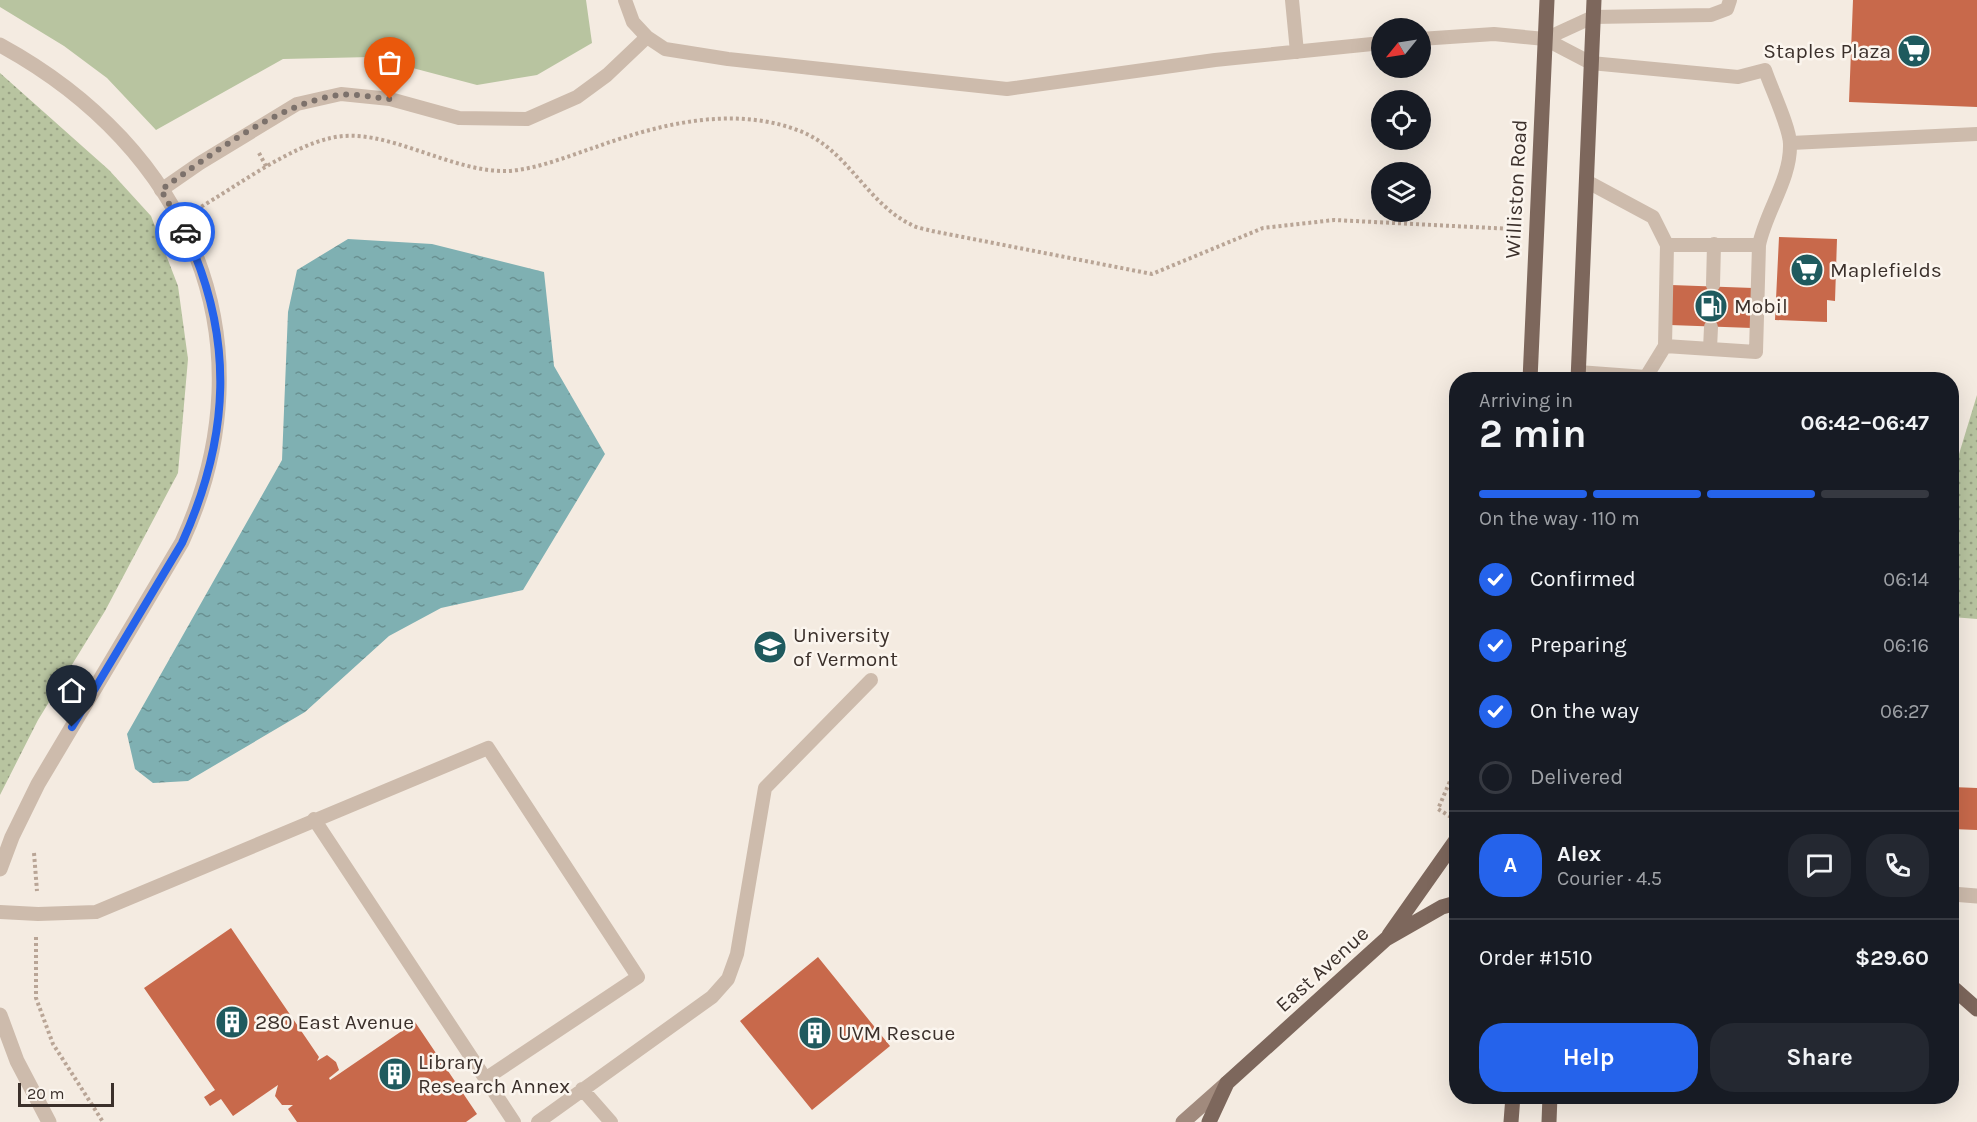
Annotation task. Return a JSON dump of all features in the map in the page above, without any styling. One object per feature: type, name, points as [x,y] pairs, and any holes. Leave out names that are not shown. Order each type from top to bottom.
[{"type":"main road","name":"Williston Road","points":[[1530,372],[1546,0]]},
{"type":"main road","points":[[1578,372],[1594,0]]},
{"type":"main road","points":[[1386,939],[1449,850]]},
{"type":"main road","name":"East Avenue","points":[[1183,1122],[1386,939],[1449,905]]},
{"type":"main road","points":[[1959,992],[1975,1002]]},
{"type":"main road","name":"East Avenue","points":[[1209,1122],[1227,1083]]},
{"type":"main road","points":[[1511,1122],[1512,1104]]},
{"type":"main road","points":[[1549,1122],[1550,1104]]},
{"type":"street","points":[[0,45],[53,76],[80,96],[124,139],[161,190],[179,220],[204,276],[219,337],[221,397],[213,455],[194,517],[182,543],[38,784],[12,837],[0,869]]},
{"type":"street","points":[[1959,895],[1977,896]]},
{"type":"street","points":[[0,1015],[16,1061],[49,1122]]},
{"type":"lane","points":[[625,0],[633,22],[646,37],[665,49],[728,59],[1008,90],[1215,60],[1371,44]]},
{"type":"lane","points":[[1292,0],[1297,52]]},
{"type":"lane","points":[[1545,39],[1593,17],[1711,15],[1727,9],[1730,0]]},
{"type":"lane","points":[[1431,38],[1494,34],[1545,39],[1591,63],[1738,77],[1765,70],[1791,143],[1785,177],[1764,221],[1759,245],[1756,352],[1665,346]]},
{"type":"lane","points":[[161,190],[200,162],[297,104],[341,94],[390,99],[459,118],[528,119],[577,97],[607,75],[646,37]]},
{"type":"lane","points":[[1791,143],[1977,134]]},
{"type":"lane","points":[[1586,181],[1653,217],[1667,245],[1665,346],[1649,372]]},
{"type":"lane","points":[[1713,285],[1714,244]]},
{"type":"lane","points":[[1667,245],[1759,245]]},
{"type":"lane","points":[[1710,349],[1711,327]]},
{"type":"lane","points":[[538,1122],[712,997],[728,979],[737,954],[765,788],[871,680]]},
{"type":"lane","points":[[0,912],[59,914],[96,912],[488,748],[638,977],[485,1079]]},
{"type":"lane","points":[[314,819],[514,1122]]},
{"type":"lane","points":[[582,1089],[611,1122]]},
{"type":"path","points":[[199,208],[310,143],[352,135],[470,168],[508,171],[544,165],[655,127],[694,120],[728,119],[764,121],[799,130],[821,141],[890,209],[910,224],[932,231],[1152,274],[1263,228],[1334,220],[1535,230]]},
{"type":"path","points":[[1446,814],[1438,809],[1449,783]]},
{"type":"path","points":[[36,936],[36,998],[40,1010],[57,1053],[104,1122]]},
{"type":"green space","points":[[0,0],[586,0],[592,43],[537,75],[477,85],[371,57],[283,59],[156,130],[107,78],[64,46],[0,7]]},
{"type":"green space","points":[[0,73],[109,170],[151,216],[178,286],[188,359],[178,473],[105,611],[38,720],[0,795]]},
{"type":"green space","points":[[1977,395],[1977,619],[1959,618],[1959,454]]},
{"type":"water","points":[[348,239],[432,244],[544,272],[554,366],[605,454],[523,590],[441,608],[389,636],[305,712],[188,781],[153,783],[135,769],[127,734],[282,460],[288,312],[297,270]]},
{"type":"building","name":"Staples Plaza","points":[[1853,0],[1977,0],[1977,107],[1849,102]]},
{"type":"building","name":"Maplefields","points":[[1779,237],[1837,239],[1835,301],[1827,300],[1827,322],[1775,320]]},
{"type":"building","name":"Mobil","points":[[1671,285],[1753,288],[1752,328],[1670,325]]},
{"type":"building","points":[[1959,787],[1977,788],[1977,830],[1959,829]]},
{"type":"building","points":[[231,928],[319,1057],[317,1061],[327,1055],[336,1062],[339,1070],[329,1078],[330,1080],[415,1022],[477,1114],[466,1122],[297,1122],[288,1109],[293,1105],[282,1105],[275,1096],[278,1085],[233,1116],[221,1099],[210,1106],[204,1097],[215,1090],[144,988]]},
{"type":"building","name":"UVM Rescue","points":[[818,957],[890,1046],[812,1110],[740,1021]]},
{"type":"way so far","points":[[185,232],[161,190],[200,162],[297,104],[341,94],[390,99]]},
{"type":"place","name":"Staples Plaza","points":[[1914,51]]},
{"type":"place","name":"Maplefields","points":[[1807,270]]},
{"type":"place","name":"Mobil","points":[[1711,306]]},
{"type":"place","name":"University of Vermont","points":[[770,647]]},
{"type":"place","name":"280 East Avenue","points":[[232,1022]]},
{"type":"place","name":"UVM Rescue","points":[[815,1033]]},
{"type":"place","name":"Library Research Annex","points":[[395,1074]]},
{"type":"route","points":[[72,727],[182,543],[205,486],[213,455],[221,397],[219,337],[204,276],[185,232]]}]
